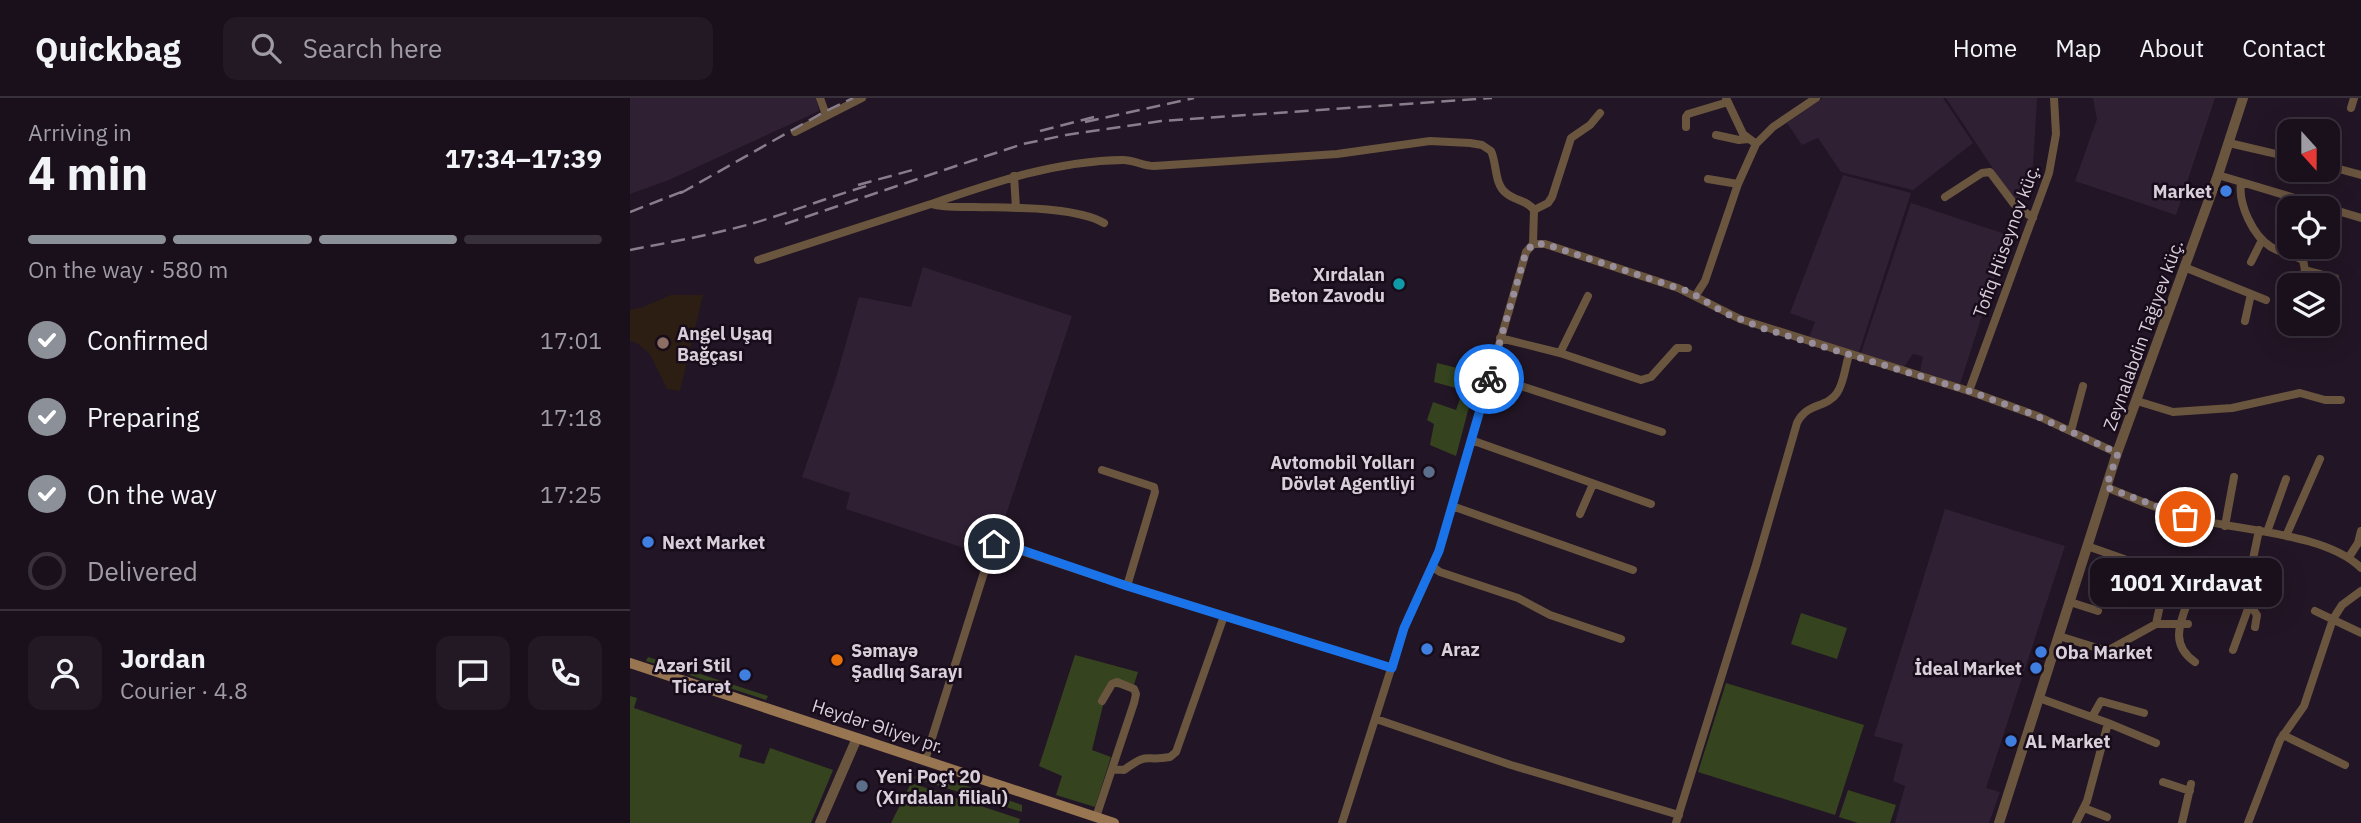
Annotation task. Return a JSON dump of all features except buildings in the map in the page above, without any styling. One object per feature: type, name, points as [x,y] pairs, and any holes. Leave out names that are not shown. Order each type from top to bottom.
[{"type":"main road","name":"Heydər Əliyev pr.","points":[[630,663],[1114,823]]},
{"type":"street","points":[[820,98],[825,115]]},
{"type":"street","points":[[795,132],[862,98]]},
{"type":"street","points":[[1696,295],[1705,281],[1752,141],[1816,98]]},
{"type":"street","name":"Tofiq Hüseynov küç.","points":[[1969,391],[2049,173],[2054,147],[2054,98]]},
{"type":"street","name":"Zeynalabdin Tağıyev küç.","points":[[1999,823],[2106,487],[2243,98]]},
{"type":"street","points":[[2351,108],[2354,98]]},
{"type":"street","points":[[1686,127],[1688,114],[1727,100],[1752,141]]},
{"type":"street","points":[[1534,210],[1548,203],[1552,197],[1571,138],[1590,125],[1600,113]]},
{"type":"street","points":[[1716,135],[1752,141]]},
{"type":"street","points":[[758,260],[1014,176],[1055,166],[1125,160],[1154,166],[1337,154],[1420,142],[1471,143],[1482,145],[1491,151],[1504,192],[1526,202],[1534,210],[1533,244],[1526,252],[1433,567],[1404,628],[1342,823]]},
{"type":"street","points":[[2229,143],[2277,155]]},
{"type":"street","points":[[2340,169],[2361,175]]},
{"type":"street","points":[[1945,197],[1982,173],[1990,172],[2014,204],[2033,218]]},
{"type":"street","points":[[2218,175],[2361,218]]},
{"type":"street","points":[[1014,176],[1016,208]]},
{"type":"street","points":[[1708,179],[1738,184]]},
{"type":"street","points":[[2241,183],[2240,200],[2262,240],[2277,250],[2303,260],[2304,273]]},
{"type":"street","points":[[932,204],[944,207],[1016,208],[1078,214],[1104,223]]},
{"type":"street","points":[[2250,262],[2262,240]]},
{"type":"street","points":[[1533,244],[1545,244],[1696,295],[1740,319],[1969,391],[2071,430],[2118,453]]},
{"type":"street","points":[[2184,267],[2266,300]]},
{"type":"street","points":[[2305,270],[2316,273]]},
{"type":"street","points":[[2245,321],[2251,294]]},
{"type":"street","points":[[1560,353],[1588,296]]},
{"type":"street","points":[[1500,338],[1560,353],[1641,380],[1651,377],[1677,348],[1688,348]]},
{"type":"street","points":[[1376,719],[1677,819],[1755,570],[1797,423],[1806,410],[1836,394],[1849,355]]},
{"type":"street","points":[[1490,376],[1662,432]]},
{"type":"street","points":[[2071,430],[2083,386]]},
{"type":"street","points":[[2137,401],[2174,412],[2232,408],[2300,393],[2325,400],[2341,400]]},
{"type":"street","points":[[1471,440],[1651,504]]},
{"type":"street","points":[[2286,536],[2320,459]]},
{"type":"street","points":[[1101,470],[1153,487],[1156,492],[1127,586]]},
{"type":"street","points":[[2225,526],[2234,477]]},
{"type":"street","points":[[2255,627],[2257,615],[2245,597],[2263,531],[2287,479]]},
{"type":"street","points":[[1580,514],[1592,484]]},
{"type":"street","points":[[2106,487],[2185,517],[2286,536],[2349,557],[2361,568]]},
{"type":"street","points":[[1451,506],[1633,570]]},
{"type":"street","points":[[2349,557],[2358,544],[2361,531]]},
{"type":"street","points":[[925,760],[994,544],[1001,543],[1127,586],[1392,668]]},
{"type":"street","points":[[2087,546],[2144,566]]},
{"type":"street","points":[[1433,567],[1440,572],[1518,598],[1550,615],[1621,639]]},
{"type":"street","points":[[2156,624],[2165,582]]},
{"type":"street","points":[[2248,823],[2283,734],[2304,706],[2333,619],[2342,605],[2361,591]]},
{"type":"street","points":[[2070,602],[2098,611]]},
{"type":"street","points":[[2187,604],[2180,646],[2195,662]]},
{"type":"street","points":[[2233,650],[2249,606]]},
{"type":"street","points":[[2315,611],[2361,633]]},
{"type":"street","points":[[1112,769],[1125,769],[1146,756],[1170,757],[1176,752],[1224,616]]},
{"type":"street","points":[[2059,636],[2107,651],[2156,624],[2183,624]]},
{"type":"street","points":[[1096,817],[1134,703],[1135,689],[1117,682],[1112,684],[1102,701]]},
{"type":"street","points":[[2039,698],[2156,743]]},
{"type":"street","points":[[2092,717],[2101,701],[2144,713]]},
{"type":"street","points":[[2076,823],[2084,808],[2108,723]]},
{"type":"street","points":[[2283,734],[2345,765]]},
{"type":"street","points":[[820,823],[857,738]]},
{"type":"street","points":[[2163,782],[2190,787],[2182,823]]},
{"type":"street","points":[[2084,808],[2107,817]]},
{"type":"shaded area","points":[[630,98],[816,98],[819,111],[669,180],[630,194]]},
{"type":"shaded area","points":[[1823,98],[1943,98],[1973,143],[1913,190],[1841,172],[1818,138],[1802,145],[1787,123]]},
{"type":"shaded area","points":[[1946,98],[2037,98],[2033,165],[2018,203],[2016,203]]},
{"type":"shaded area","points":[[2093,98],[2215,98],[2176,215],[2075,181],[2097,119]]},
{"type":"shaded area","points":[[1843,175],[1911,193],[1859,352],[1809,337],[1815,322],[1790,313]]},
{"type":"shaded area","points":[[1911,203],[2008,235],[1960,384],[1920,371],[1923,357],[1918,355],[1913,354],[1904,367],[1861,353]]},
{"type":"shaded area","points":[[923,267],[1072,316],[999,536],[977,529],[970,550],[846,509],[850,493],[802,477],[836,378],[859,297],[911,307]]},
{"type":"shaded area","name":"Angel Uşaq Bağçası","points":[[671,295],[703,295],[680,391],[667,389],[650,354],[630,341],[630,310]]},
{"type":"shaded area","points":[[1945,509],[2065,546],[1986,788],[2000,792],[1989,823],[1895,823],[1905,786],[1893,781],[1903,744],[1874,736]]},
{"type":"green space","points":[[1437,363],[1478,373],[1456,456],[1430,445],[1434,424],[1427,420],[1433,402],[1456,410],[1463,390],[1434,382]]},
{"type":"green space","points":[[1801,613],[1847,628],[1837,659],[1791,644]]},
{"type":"green space","points":[[1075,655],[1138,672],[1132,691],[1108,685],[1092,750],[1111,757],[1095,807],[1056,795],[1062,776],[1039,766]]},
{"type":"green space","points":[[648,657],[768,696],[766,700],[646,661]]},
{"type":"green space","points":[[1726,683],[1864,725],[1835,815],[1698,772]]},
{"type":"green space","points":[[630,696],[637,698],[634,708],[742,745],[739,757],[764,764],[770,748],[833,770],[811,823],[630,823]]},
{"type":"green space","points":[[921,770],[1022,805],[1022,812],[914,778]]},
{"type":"green space","points":[[911,783],[1020,819],[1019,823],[891,823]]},
{"type":"green space","points":[[1848,790],[1896,805],[1890,823],[1858,823],[1839,817]]},
{"type":"railway","points":[[681,193],[853,98]]},
{"type":"railway","points":[[1085,122],[1194,98]]},
{"type":"railway","points":[[785,224],[1023,144],[1066,135],[1161,121],[1492,98]]},
{"type":"railway","points":[[1040,131],[1094,117]]},
{"type":"railway","points":[[858,185],[916,169]]},
{"type":"railway","points":[[630,250],[750,224],[870,185]]},
{"type":"railway","points":[[630,212],[689,189]]},
{"type":"way so far","points":[[1489,379],[1526,252],[1533,244],[1545,244],[1690,292],[1725,313],[1762,328],[1969,391],[2071,430],[2118,453],[2106,487],[2185,517]]},
{"type":"place","name":"Market","points":[[2226,191]]},
{"type":"place","name":"Xırdalan Beton Zavodu","points":[[1399,284]]},
{"type":"place","name":"Angel Uşaq Bağçası","points":[[663,343]]},
{"type":"place","name":"Avtomobil Yolları Dövlət Agentliyi","points":[[1429,472]]},
{"type":"place","name":"1001 Xırdavat","points":[[2185,517]]},
{"type":"place","name":"Next Market","points":[[648,542]]},
{"type":"place","name":"Araz","points":[[1427,649]]},
{"type":"place","name":"Oba Market","points":[[2041,652]]},
{"type":"place","name":"Səmayə Şadlıq Sarayı","points":[[837,660]]},
{"type":"place","name":"İdeal Market","points":[[2036,668]]},
{"type":"place","name":"Azəri Stil Ticarət","points":[[745,675]]},
{"type":"place","name":"AL Market","points":[[2011,741]]},
{"type":"place","name":"Yeni Poçt 20 (Xırdalan filialı)","points":[[862,786]]},
{"type":"route","points":[[994,544],[1001,543],[1127,586],[1392,668],[1404,628],[1439,551],[1489,379]]}]
